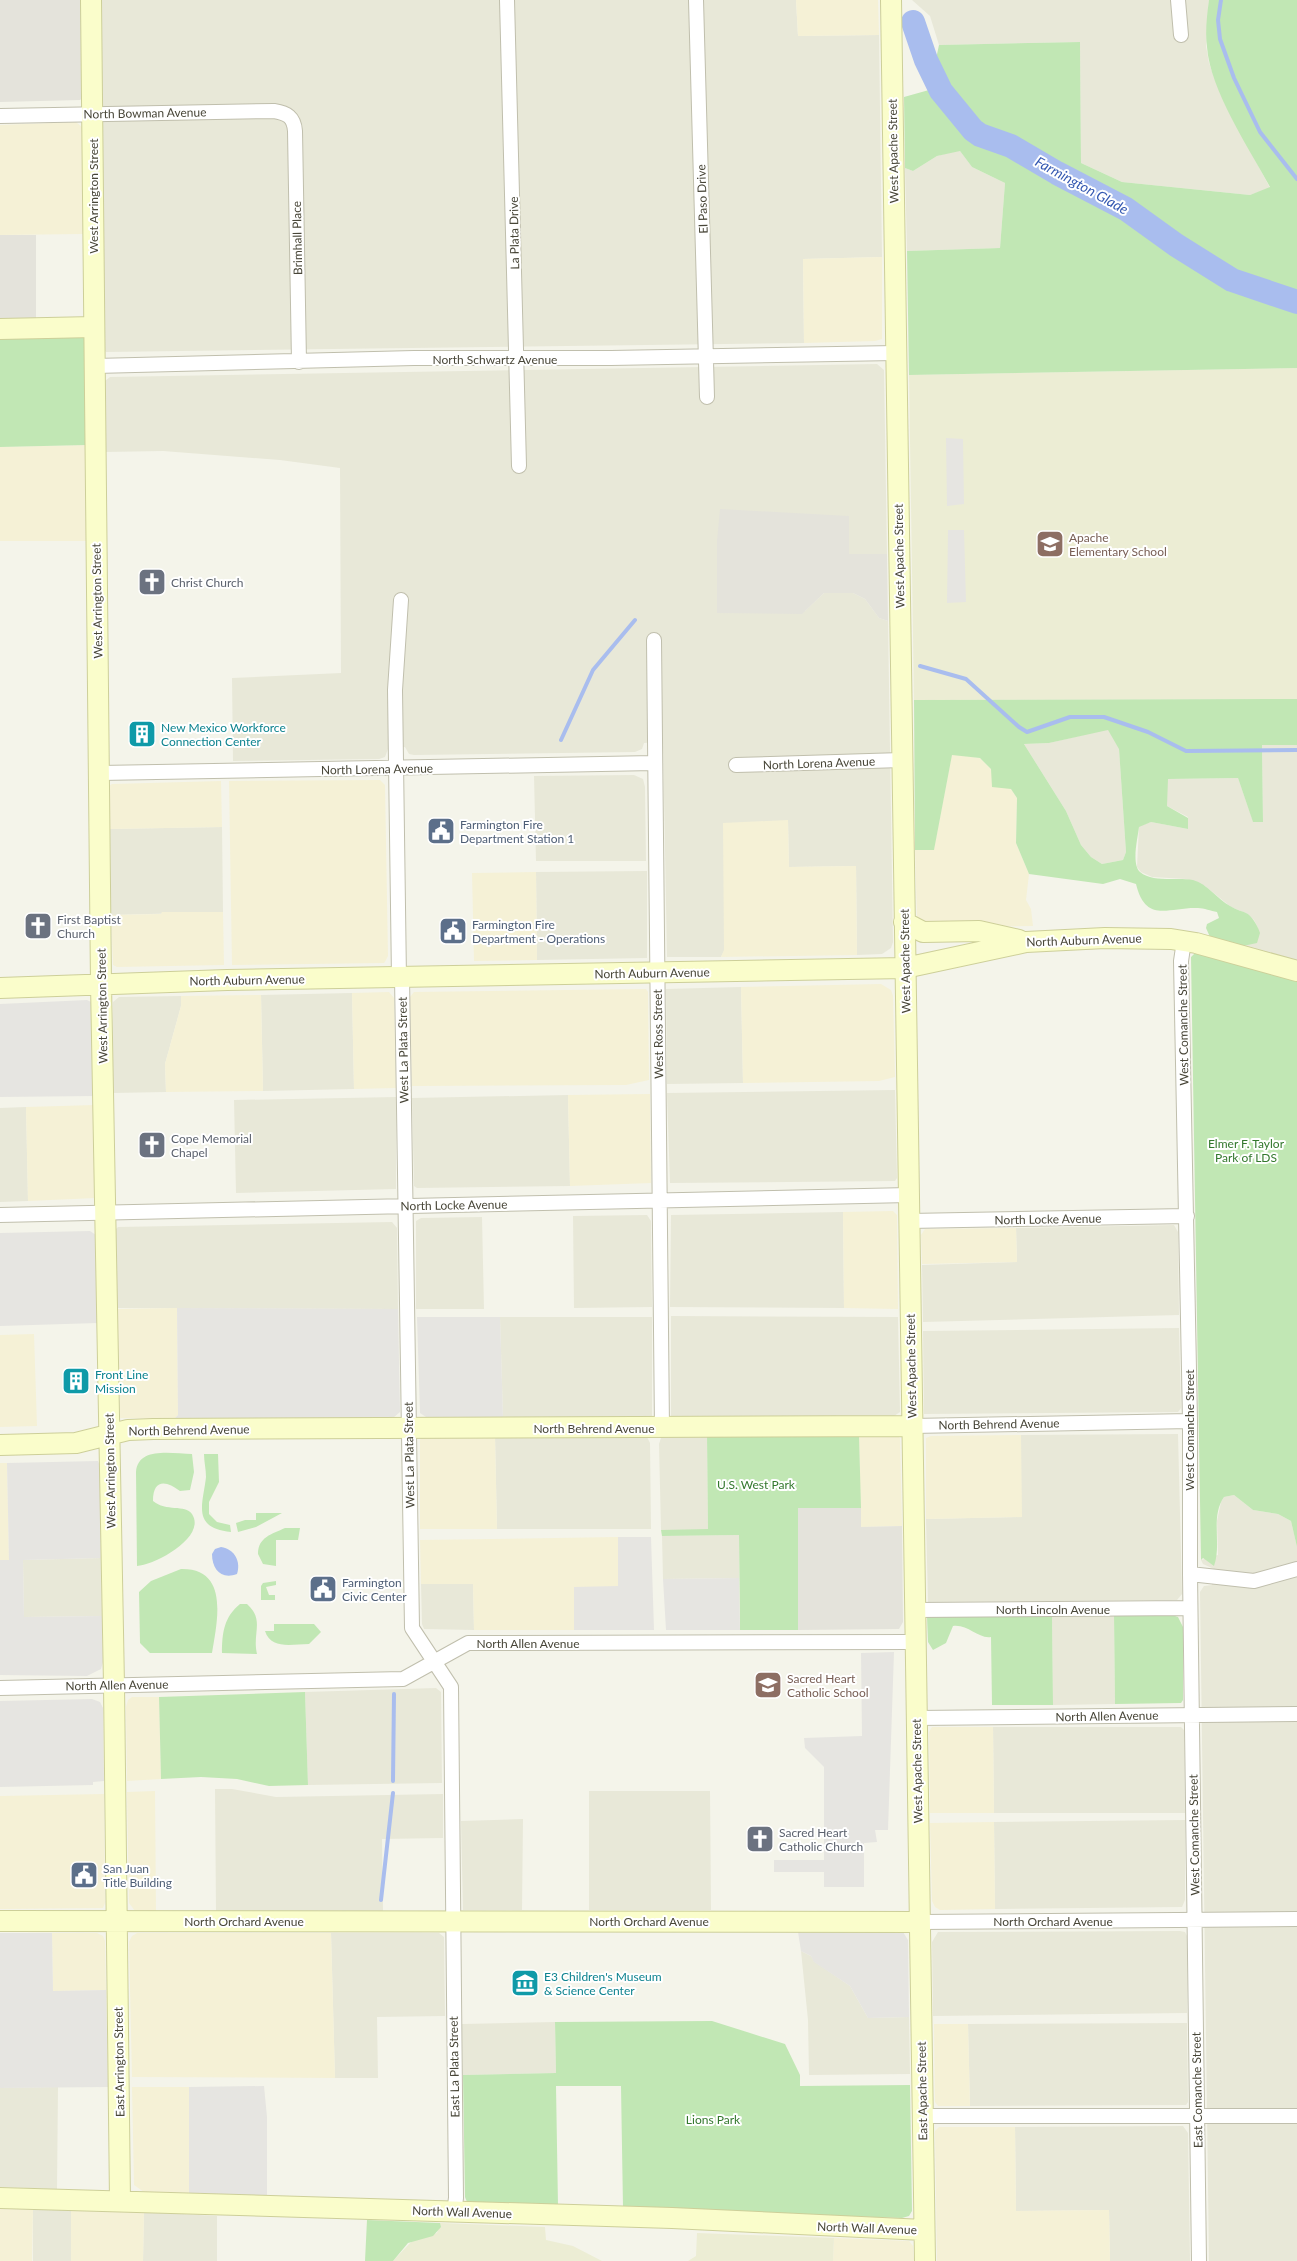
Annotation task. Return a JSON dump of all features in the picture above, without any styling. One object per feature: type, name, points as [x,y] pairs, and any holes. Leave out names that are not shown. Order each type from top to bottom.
[{"type":"street","name":"West Arrington Street","points":[[91,0],[105,1212],[117,1922]]},
{"type":"street","name":"La Plata Drive","points":[[507,0],[519,466]]},
{"type":"street","name":"El Paso Drive","points":[[696,0],[707,397]]},
{"type":"street","name":"West Apache Street","points":[[891,0],[920,1922]]},
{"type":"street","points":[[1178,0],[1181,35]]},
{"type":"street","name":"North Bowman Avenue","points":[[0,116],[274,111],[289,116]]},
{"type":"street","name":"Brimhall Place","points":[[289,116],[293,120],[295,131],[299,362]]},
{"type":"street","points":[[0,329],[94,327]]},
{"type":"street","name":"North Schwartz Avenue","points":[[95,366],[896,353]]},
{"type":"street","name":"West La Plata Street","points":[[401,600],[395,690],[406,1206],[412,1628],[450,1687],[453,1921]]},
{"type":"street","name":"West Ross Street","points":[[654,640],[662,1428]]},
{"type":"street","name":"North Lorena Avenue","points":[[736,765],[902,760]]},
{"type":"street","name":"North Lorena Avenue","points":[[100,773],[654,763]]},
{"type":"street","points":[[904,922],[923,932],[979,932],[1026,942]]},
{"type":"street","name":"North Auburn Avenue","points":[[0,988],[400,977],[657,974],[905,968],[1026,942],[1105,938],[1184,941],[1215,947],[1297,971]]},
{"type":"street","name":"West Comanche Street","points":[[1184,941],[1181,961],[1190,1421],[1190,1608],[1195,1920]]},
{"type":"street","name":"North Locke Avenue","points":[[0,1215],[908,1195]]},
{"type":"street","name":"North Locke Avenue","points":[[909,1221],[1187,1216]]},
{"type":"street","name":"North Behrend Avenue","points":[[0,1445],[76,1443],[128,1430],[153,1429],[662,1428],[1190,1421]]},
{"type":"street","points":[[1190,1574],[1254,1581],[1297,1569]]},
{"type":"street","name":"North Lincoln Avenue","points":[[915,1610],[1190,1608]]},
{"type":"street","name":"North Allen Avenue","points":[[0,1688],[403,1679],[468,1643],[915,1642]]},
{"type":"street","name":"North Allen Avenue","points":[[916,1718],[1297,1714]]},
{"type":"street","name":"North Orchard Avenue","points":[[0,1921],[920,1922],[1297,1919]]},
{"type":"street","name":"East Comanche Street","points":[[1195,1920],[1199,2261]]},
{"type":"street","name":"East La Plata Street","points":[[453,1921],[456,2198],[454,2212]]},
{"type":"street","name":"East Arrington Street","points":[[117,1922],[120,2201]]},
{"type":"street","name":"East Apache Street","points":[[920,1922],[925,2261]]},
{"type":"street","points":[[923,2116],[1297,2116]]},
{"type":"street","name":"North Wall Avenue","points":[[0,2198],[672,2218],[924,2230]]},
{"type":"shaded area","points":[[0,0],[82,0],[83,98],[80,100],[0,102]]},
{"type":"shaded area","points":[[100,0],[796,0],[798,36],[879,35],[882,257],[803,259],[804,343],[106,352],[104,349]]},
{"type":"shaded area","points":[[796,0],[878,0],[879,35],[798,36]]},
{"type":"shaded area","points":[[912,0],[1209,0],[1206,46],[1209,63],[1220,93],[1270,188],[1250,195],[1122,182],[1081,163],[1080,42],[939,45],[930,16]]},
{"type":"shaded area","points":[[76,122],[83,128],[84,234],[0,235],[0,125]]},
{"type":"shaded area","points":[[960,151],[972,167],[1005,183],[1000,248],[907,251],[905,168],[913,171],[937,156]]},
{"type":"shaded area","points":[[0,235],[36,235],[36,319],[0,319]]},
{"type":"shaded area","points":[[882,257],[882,339],[875,341],[804,343],[803,259]]},
{"type":"shaded area","points":[[877,364],[884,370],[887,554],[849,554],[849,517],[717,541],[717,613],[805,611],[824,593],[853,593],[865,599],[879,618],[888,621],[893,942],[891,948],[882,954],[857,955],[856,866],[789,867],[788,821],[721,957],[667,957],[663,742],[644,743],[642,749],[635,752],[414,755],[409,754],[405,747],[388,749],[385,757],[379,759],[233,761],[232,678],[341,673],[340,468],[280,460],[163,451],[105,452],[105,381],[110,377]]},
{"type":"shaded area","points":[[1297,368],[1297,699],[914,700],[909,375]]},
{"type":"shaded area","points":[[946,438],[963,439],[964,504],[947,506]]},
{"type":"shaded area","points":[[87,445],[88,541],[0,541],[0,447]]},
{"type":"shaded area","points":[[720,509],[849,516],[849,554],[887,554],[888,621],[879,618],[865,599],[853,593],[824,593],[802,614],[717,613],[717,541]]},
{"type":"shaded area","points":[[948,530],[964,530],[966,602],[947,603]]},
{"type":"shaded area","points":[[1108,729],[1119,748],[1126,852],[1123,860],[1102,864],[1091,857],[1081,845],[1066,811],[1024,744],[1049,743]]},
{"type":"shaded area","points":[[1262,745],[1297,745],[1297,964],[1243,946],[1258,928],[1254,920],[1248,914],[1231,907],[1205,886],[1186,879],[1152,877],[1141,872],[1137,867],[1139,826],[1151,822],[1188,829],[1188,817],[1167,806],[1167,779],[1238,778],[1253,821],[1263,821]]},
{"type":"shaded area","points":[[952,754],[980,758],[1011,789],[1017,798],[1016,843],[1029,874],[1026,900],[1031,909],[1033,926],[931,928],[917,917],[915,850],[934,849]]},
{"type":"shaded area","points":[[634,775],[643,779],[645,787],[646,861],[536,861],[534,776]]},
{"type":"shaded area","points":[[380,780],[385,785],[388,956],[384,963],[232,965],[229,781]]},
{"type":"shaded area","points":[[221,781],[222,827],[110,829],[109,786],[112,784]]},
{"type":"shaded area","points":[[788,820],[789,867],[856,866],[857,955],[721,957],[724,950],[723,823]]},
{"type":"shaded area","points":[[222,827],[223,912],[111,915],[110,829]]},
{"type":"shaded area","points":[[647,871],[647,958],[537,960],[536,872]]},
{"type":"shaded area","points":[[536,872],[537,960],[474,961],[472,873]]},
{"type":"shaded area","points":[[162,912],[223,912],[224,965],[117,967],[113,965],[111,915],[161,914]]},
{"type":"shaded area","points":[[881,984],[891,990],[893,996],[895,1077],[879,1081],[743,1083],[741,987]]},
{"type":"shaded area","points":[[741,987],[743,1083],[667,1084],[666,989]]},
{"type":"shaded area","points":[[646,989],[648,992],[649,1080],[626,1085],[412,1086],[410,997],[414,992]]},
{"type":"shaded area","points":[[389,992],[394,998],[396,1088],[354,1089],[352,993]]},
{"type":"shaded area","points":[[352,993],[354,1089],[263,1091],[261,995]]},
{"type":"shaded area","points":[[261,995],[263,1091],[166,1092],[165,1064],[181,1006],[181,996]]},
{"type":"shaded area","points":[[181,996],[181,1006],[165,1064],[166,1092],[113,1093],[113,1002],[119,997]]},
{"type":"shaded area","points":[[87,1000],[93,1003],[95,1096],[0,1097],[0,1004]]},
{"type":"shaded area","points":[[895,1090],[897,1178],[895,1181],[670,1183],[667,1093]]},
{"type":"shaded area","points":[[650,1094],[651,1183],[570,1186],[568,1095]]},
{"type":"shaded area","points":[[568,1095],[570,1186],[417,1188],[414,1186],[412,1098]]},
{"type":"shaded area","points":[[396,1097],[396,1189],[236,1193],[234,1100]]},
{"type":"shaded area","points":[[95,1105],[96,1198],[28,1201],[26,1107]]},
{"type":"shaded area","points":[[26,1107],[28,1201],[0,1202],[0,1108]]},
{"type":"shaded area","points":[[893,1211],[897,1215],[898,1309],[844,1308],[843,1212]]},
{"type":"shaded area","points":[[843,1212],[844,1308],[670,1307],[671,1215]]},
{"type":"shaded area","points":[[647,1215],[651,1221],[652,1307],[574,1308],[573,1216]]},
{"type":"shaded area","points":[[482,1217],[484,1309],[416,1309],[416,1221],[421,1218]]},
{"type":"shaded area","points":[[392,1222],[397,1228],[398,1309],[117,1308],[115,1230],[118,1227]]},
{"type":"shaded area","points":[[1174,1225],[1178,1232],[1179,1315],[923,1322],[922,1265],[1017,1262],[1016,1228]]},
{"type":"shaded area","points":[[1016,1228],[1017,1262],[922,1264],[921,1235],[925,1229]]},
{"type":"shaded area","points":[[90,1231],[96,1235],[98,1323],[0,1326],[0,1233]]},
{"type":"shaded area","points":[[177,1308],[178,1415],[174,1419],[120,1418],[117,1309]]},
{"type":"shaded area","points":[[177,1308],[398,1309],[400,1412],[393,1418],[386,1419],[174,1419],[178,1415]]},
{"type":"shaded area","points":[[671,1316],[898,1317],[900,1412],[894,1416],[674,1419],[671,1416]]},
{"type":"shaded area","points":[[417,1317],[500,1317],[503,1418],[426,1417],[420,1413]]},
{"type":"shaded area","points":[[500,1317],[652,1317],[652,1418],[503,1418]]},
{"type":"shaded area","points":[[1179,1328],[1181,1408],[1178,1412],[924,1414],[923,1331]]},
{"type":"shaded area","points":[[34,1334],[37,1426],[0,1427],[0,1335]]},
{"type":"shaded area","points":[[1178,1434],[1182,1594],[1177,1600],[928,1602],[926,1519],[1021,1517],[1021,1435]]},
{"type":"shaded area","points":[[646,1435],[650,1443],[651,1529],[497,1529],[495,1436]]},
{"type":"shaded area","points":[[662,1435],[707,1435],[708,1530],[661,1530],[659,1444]]},
{"type":"shaded area","points":[[859,1435],[897,1435],[900,1438],[902,1526],[861,1527]]},
{"type":"shaded area","points":[[1021,1435],[1022,1517],[926,1519],[926,1438],[931,1436]]},
{"type":"shaded area","points":[[495,1436],[497,1529],[420,1529],[420,1440],[422,1437]]},
{"type":"shaded area","points":[[98,1461],[100,1466],[101,1558],[23,1560],[24,1617],[102,1616],[103,1662],[101,1669],[87,1676],[0,1675],[0,1560],[9,1560],[7,1463]]},
{"type":"shaded area","points":[[0,1463],[7,1463],[9,1560],[0,1560]]},
{"type":"shaded area","points":[[1234,1495],[1253,1510],[1278,1514],[1291,1521],[1297,1547],[1297,2261],[1209,2261],[1200,1592],[1204,1586],[1212,1585],[1214,1569],[1203,1564],[1201,1560],[1218,1555],[1217,1521],[1221,1502],[1224,1497]]},
{"type":"shaded area","points":[[798,1508],[861,1508],[861,1527],[902,1526],[903,1622],[899,1629],[798,1630]]},
{"type":"shaded area","points":[[739,1535],[739,1578],[663,1579],[662,1536]]},
{"type":"shaded area","points":[[618,1537],[618,1587],[574,1587],[574,1630],[474,1630],[473,1584],[421,1584],[420,1540]]},
{"type":"shaded area","points":[[618,1537],[651,1537],[654,1630],[574,1630],[574,1587],[618,1586]]},
{"type":"shaded area","points":[[101,1558],[102,1616],[24,1617],[23,1560]]},
{"type":"shaded area","points":[[739,1578],[740,1630],[666,1630],[663,1579]]},
{"type":"shaded area","points":[[421,1584],[473,1584],[474,1630],[424,1629],[422,1624]]},
{"type":"shaded area","points":[[1052,1615],[1114,1615],[1115,1704],[1053,1705]]},
{"type":"shaded area","points":[[894,1652],[888,1830],[875,1830],[877,1842],[864,1843],[864,1887],[824,1887],[824,1872],[774,1872],[774,1860],[824,1860],[824,1767],[805,1748],[804,1738],[862,1736],[861,1653]]},
{"type":"shaded area","points":[[436,1688],[441,1692],[442,1783],[308,1785],[305,1692]]},
{"type":"shaded area","points":[[132,1697],[159,1697],[161,1779],[127,1781],[126,1707],[128,1700]]},
{"type":"shaded area","points":[[92,1699],[100,1702],[103,1708],[104,1781],[93,1782],[93,1785],[0,1787],[0,1701]]},
{"type":"shaded area","points":[[932,1727],[993,1727],[994,1813],[930,1813],[929,1732]]},
{"type":"shaded area","points":[[993,1727],[1181,1727],[1184,1730],[1185,1813],[994,1813]]},
{"type":"shaded area","points":[[215,1789],[232,1789],[276,1797],[443,1794],[443,1838],[382,1839],[383,1911],[216,1912]]},
{"type":"shaded area","points":[[155,1791],[156,1912],[135,1911],[129,1903],[127,1792]]},
{"type":"shaded area","points":[[589,1791],[710,1791],[711,1910],[589,1910]]},
{"type":"shaded area","points":[[104,1794],[105,1903],[103,1908],[0,1909],[0,1796]]},
{"type":"shaded area","points":[[523,1819],[522,1910],[463,1910],[461,1821]]},
{"type":"shaded area","points":[[1185,1820],[1185,1900],[1182,1907],[995,1909],[994,1822]]},
{"type":"shaded area","points":[[994,1822],[995,1909],[940,1910],[935,1907],[932,1901],[930,1823]]},
{"type":"shaded area","points":[[798,1932],[903,1932],[908,1940],[909,2017],[868,2018],[850,1986],[814,1962],[811,1956],[801,1951]]},
{"type":"shaded area","points":[[938,1932],[1185,1932],[1187,1936],[1187,2013],[933,2016],[932,1942]]},
{"type":"shaded area","points":[[0,1933],[52,1933],[53,1991],[106,1990],[108,2087],[0,2088]]},
{"type":"shaded area","points":[[52,1933],[97,1933],[103,1936],[105,1941],[106,1990],[53,1991]]},
{"type":"shaded area","points":[[137,1933],[331,1933],[335,2078],[132,2077],[129,1942],[132,1936]]},
{"type":"shaded area","points":[[331,1933],[439,1933],[444,1937],[445,2016],[377,2017],[378,2078],[335,2078]]},
{"type":"shaded area","points":[[801,1951],[811,1956],[815,1962],[850,1986],[868,2018],[909,2017],[910,2074],[809,2075],[808,2020]]},
{"type":"shaded area","points":[[555,2022],[556,2073],[463,2075],[462,2024]]},
{"type":"shaded area","points":[[1187,2023],[1188,2102],[1186,2105],[970,2106],[968,2024]]},
{"type":"shaded area","points":[[934,2024],[968,2024],[970,2106],[938,2106],[935,2102]]},
{"type":"shaded area","points":[[264,2086],[267,2117],[267,2196],[189,2193],[189,2087]]},
{"type":"shaded area","points":[[58,2087],[57,2189],[0,2187],[0,2088]]},
{"type":"shaded area","points":[[132,2087],[189,2087],[189,2193],[144,2192],[134,2185]]},
{"type":"shaded area","points":[[1183,2126],[1188,2133],[1190,2261],[1110,2261],[1109,2210],[1016,2211],[1015,2127]]},
{"type":"shaded area","points":[[939,2127],[1015,2127],[1016,2211],[1109,2210],[1110,2261],[937,2261],[935,2131]]},
{"type":"shaded area","points":[[0,2208],[33,2209],[32,2261],[0,2261]]},
{"type":"shaded area","points":[[33,2209],[71,2210],[71,2261],[33,2261]]},
{"type":"shaded area","points":[[71,2210],[144,2212],[143,2261],[71,2261]]},
{"type":"shaded area","points":[[144,2212],[217,2216],[217,2261],[143,2261]]},
{"type":"shaded area","points":[[440,2223],[545,2227],[546,2240],[573,2246],[602,2261],[393,2261],[412,2241],[437,2233]]},
{"type":"shaded area","points":[[697,2233],[834,2238],[833,2261],[688,2261],[696,2256]]},
{"type":"shaded area","points":[[834,2238],[909,2241],[913,2246],[914,2261],[833,2261]]},
{"type":"green space","points":[[1209,0],[1297,0],[1297,300],[1232,278],[1176,243],[1127,206],[1067,175],[1023,144],[977,125],[948,83],[936,59],[939,45],[1080,42],[1081,163],[1122,182],[1250,195],[1270,187],[1232,119],[1215,82],[1206,41]]},
{"type":"green space","points":[[931,80],[941,101],[972,139],[1005,146],[1039,167],[1125,211],[1237,286],[1253,289],[1297,306],[1297,368],[909,375],[907,251],[1000,248],[1005,183],[972,167],[960,151],[937,156],[913,171],[905,168],[904,97],[929,90]]},
{"type":"green space","points":[[83,337],[85,340],[87,445],[0,447],[0,338]]},
{"type":"green space","points":[[1297,699],[1297,745],[1262,745],[1263,822],[1253,822],[1238,778],[1168,779],[1167,806],[1188,818],[1188,829],[1151,822],[1139,827],[1135,857],[1137,868],[1140,872],[1158,879],[1187,879],[1203,885],[1225,903],[1250,916],[1256,923],[1260,933],[1257,943],[1243,946],[1210,937],[1206,928],[1207,924],[1219,918],[1217,912],[1203,908],[1168,911],[1152,909],[1140,896],[1136,884],[1120,879],[1103,884],[1029,874],[1016,843],[1017,798],[1011,789],[992,787],[991,769],[980,758],[952,755],[934,850],[915,850],[914,700]],"holes":[[[1108,730],[1119,749],[1126,852],[1123,860],[1102,864],[1091,857],[1081,845],[1066,811],[1024,744],[1049,743]]]},
{"type":"green space","name":"Elmer F. Taylor Park of LDS","points":[[1196,952],[1297,980],[1297,1547],[1291,1521],[1278,1514],[1253,1510],[1234,1495],[1224,1497],[1218,1513],[1217,1549],[1214,1566],[1203,1558],[1201,1560],[1191,957]]},
{"type":"green space","name":"U.S. West Park","points":[[707,1435],[859,1435],[861,1508],[798,1508],[798,1630],[740,1630],[739,1535],[662,1536],[661,1530],[708,1529]]},
{"type":"green space","points":[[158,1453],[192,1454],[194,1472],[190,1490],[180,1491],[170,1485],[161,1484],[155,1489],[153,1501],[164,1506],[189,1511],[195,1523],[192,1532],[177,1548],[166,1555],[155,1561],[137,1566],[136,1472],[138,1464],[143,1458]]},
{"type":"green space","points":[[204,1454],[218,1454],[219,1482],[209,1502],[209,1514],[217,1522],[230,1525],[231,1532],[218,1530],[210,1526],[202,1513],[206,1477]]},
{"type":"green space","points":[[256,1513],[282,1513],[256,1527],[238,1532],[236,1523],[245,1520],[256,1520]]},
{"type":"green space","points":[[285,1528],[300,1528],[298,1540],[276,1540],[276,1566],[263,1564],[258,1554],[260,1544],[271,1534]]},
{"type":"green space","points":[[181,1569],[197,1571],[207,1577],[214,1587],[217,1599],[217,1613],[212,1653],[150,1653],[140,1643],[139,1592],[151,1581]]},
{"type":"green space","points":[[276,1581],[276,1585],[266,1587],[269,1595],[275,1595],[275,1600],[261,1600],[261,1586],[263,1583]]},
{"type":"green space","points":[[240,1604],[247,1604],[257,1621],[257,1654],[222,1653],[227,1620]]},
{"type":"green space","points":[[929,1615],[1052,1615],[1053,1705],[992,1705],[991,1637],[982,1636],[963,1627],[953,1626],[946,1643],[933,1650],[928,1642],[927,1617]]},
{"type":"green space","points":[[1114,1615],[1172,1615],[1178,1617],[1183,1627],[1183,1700],[1181,1703],[1115,1704]]},
{"type":"green space","points":[[274,1624],[314,1624],[321,1632],[309,1644],[283,1645],[272,1641],[265,1631],[274,1631]]},
{"type":"green space","points":[[305,1692],[308,1785],[269,1786],[237,1779],[201,1777],[161,1779],[159,1697]]},
{"type":"green space","name":"Lions Park","points":[[712,2021],[785,2044],[800,2075],[800,2086],[910,2085],[912,2211],[909,2216],[902,2218],[623,2208],[621,2086],[556,2086],[558,2206],[467,2202],[465,2197],[463,2075],[556,2073],[555,2022]]},
{"type":"green space","points":[[367,2220],[440,2223],[441,2227],[433,2236],[408,2243],[393,2261],[365,2261]]},
{"type":"sand","points":[[918,16],[948,83],[977,125],[1023,144],[1067,175],[1127,206],[1176,243],[1232,278],[1297,300],[1297,306],[1253,289],[1237,286],[1125,211],[1039,167],[1005,146],[972,139],[941,101],[936,87],[923,70],[906,25]]},
{"type":"water","points":[[221,1547],[230,1550],[236,1557],[238,1565],[237,1574],[226,1576],[216,1569],[212,1554],[215,1549]]},
{"type":"waterway","points":[[1221,0],[1218,20],[1220,39],[1234,78],[1260,132],[1297,179]]},
{"type":"waterway","name":"Farmington Glade","points":[[913,22],[926,60],[941,91],[973,130],[980,135],[1011,146],[1057,173],[1126,209],[1176,245],[1232,280],[1297,302]]},
{"type":"waterway","points":[[561,740],[593,670],[635,620]]},
{"type":"waterway","points":[[920,666],[966,679],[1027,732],[1070,717],[1104,717],[1148,732],[1186,751],[1297,750]]},
{"type":"waterway","points":[[393,1781],[394,1694]]},
{"type":"waterway","points":[[381,1900],[393,1793]]},
{"type":"place","name":"Apache Elementary School","points":[[1050,544]]},
{"type":"place","name":"Christ Church","points":[[152,582]]},
{"type":"place","name":"New Mexico Workforce Connection Center","points":[[142,734]]},
{"type":"place","name":"Farmington Fire Department Station 1","points":[[441,831]]},
{"type":"place","name":"First Baptist Church","points":[[38,926]]},
{"type":"place","name":"Farmington Fire Department - Operations","points":[[453,931]]},
{"type":"place","name":"Cope Memorial Chapel","points":[[152,1145]]},
{"type":"place","name":"Front Line Mission","points":[[76,1381]]},
{"type":"place","name":"Farmington Civic Center","points":[[323,1589]]},
{"type":"place","name":"Sacred Heart Catholic School","points":[[768,1685]]},
{"type":"place","name":"Sacred Heart Catholic Church","points":[[760,1839]]},
{"type":"place","name":"San Juan Title Building","points":[[84,1875]]},
{"type":"place","name":"E3 Children's Museum & Science Center","points":[[525,1983]]}]
